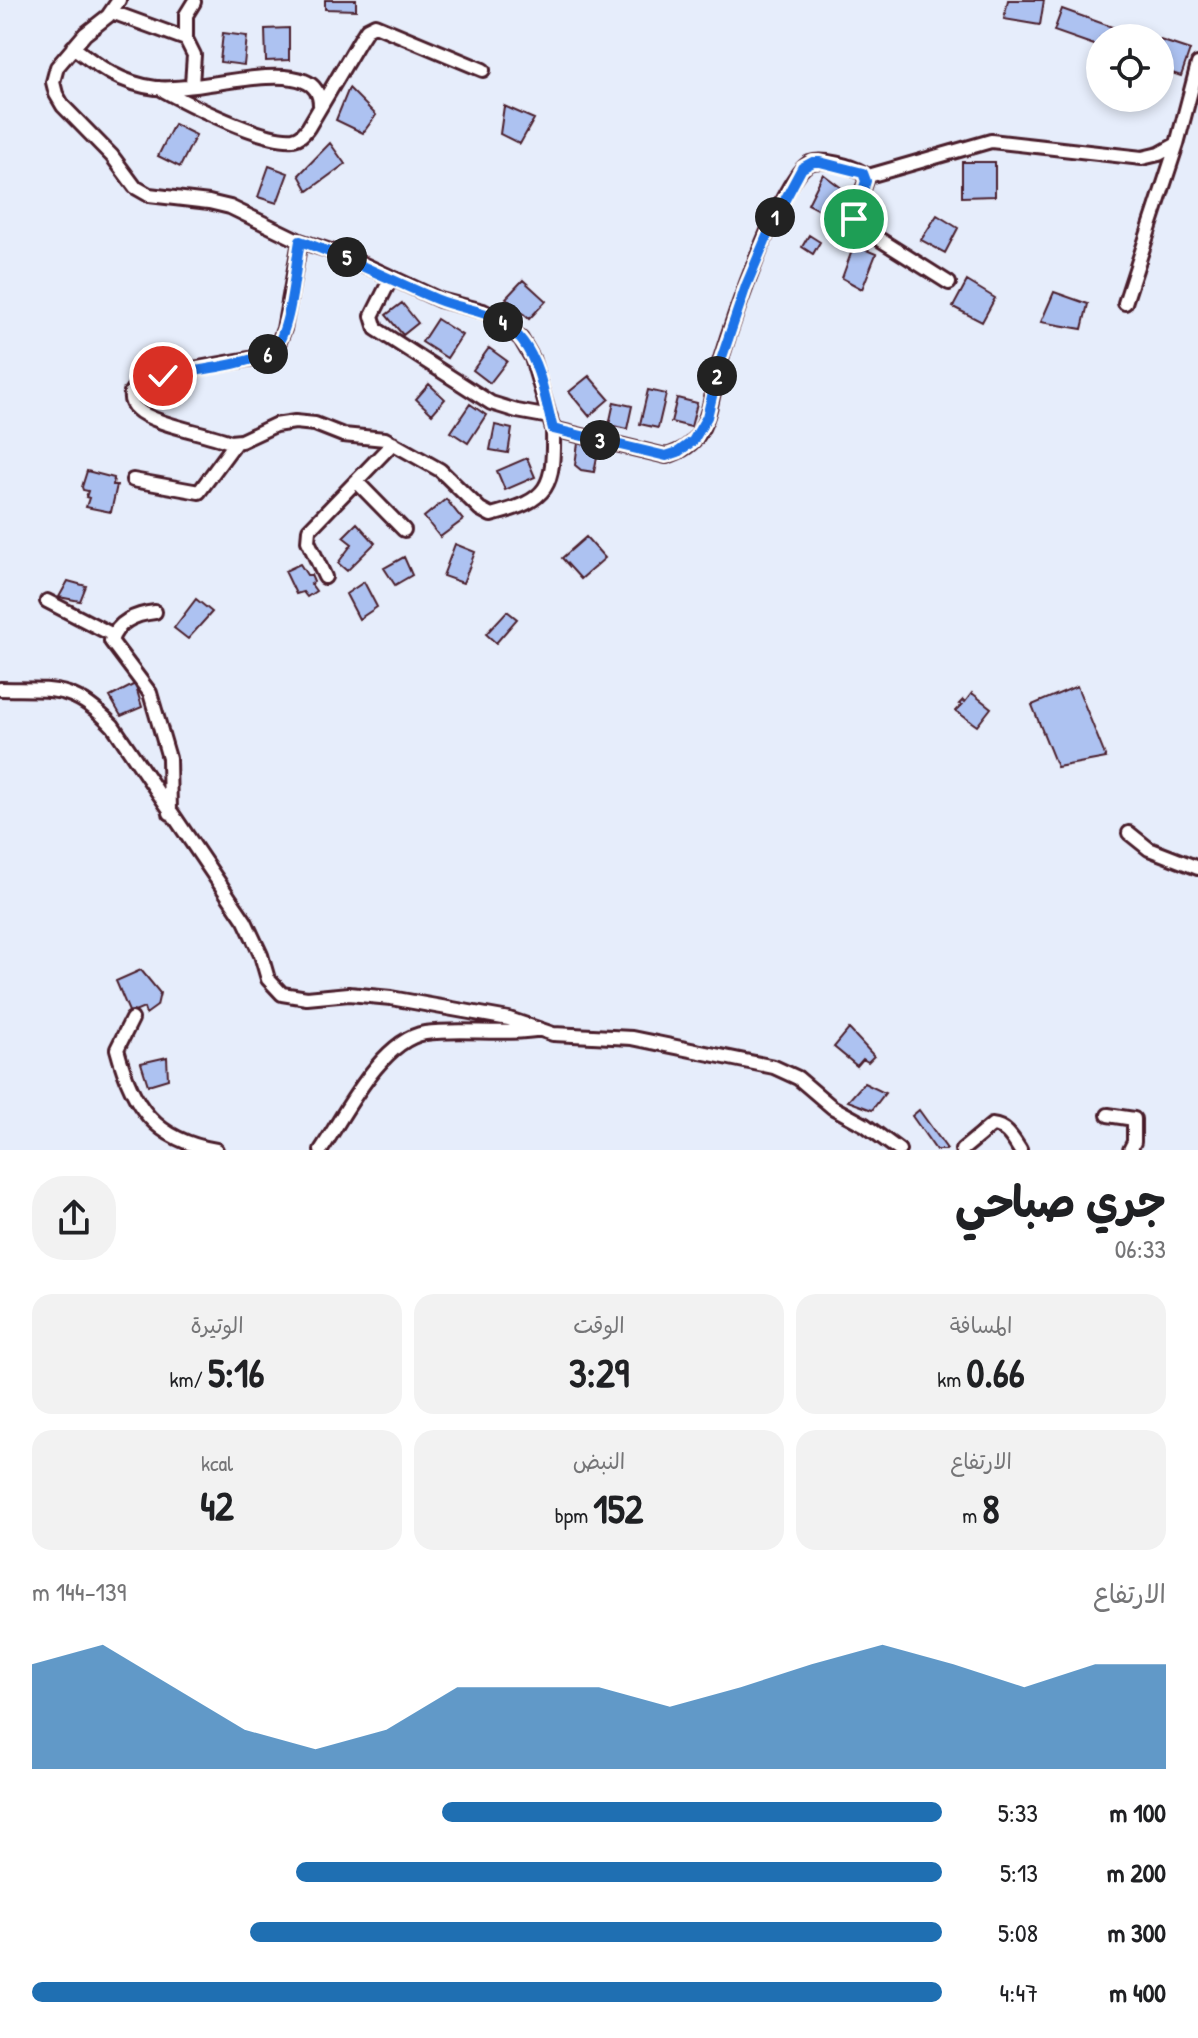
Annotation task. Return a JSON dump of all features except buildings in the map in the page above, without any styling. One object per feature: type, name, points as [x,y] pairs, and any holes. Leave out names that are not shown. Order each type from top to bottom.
[{"type":"street","points":[[192,84],[194,55],[186,39],[186,15],[194,2]]},
{"type":"street","points":[[133,480],[199,492],[236,442],[275,425],[307,422],[343,435],[379,438],[393,443],[440,470],[480,509],[491,515],[525,504],[543,491],[554,463],[551,423],[532,358],[521,339],[506,324],[483,311],[440,300],[343,255],[300,241],[218,204],[149,195],[135,187],[112,156],[63,106],[56,94],[54,72],[73,47],[116,6],[186,39]]},
{"type":"street","points":[[73,47],[123,81],[159,88],[192,106],[270,135],[291,139],[304,133],[365,32],[375,25],[483,70]]},
{"type":"street","points":[[1125,303],[1177,144],[1198,64]]},
{"type":"street","points":[[159,88],[293,78],[314,88],[320,97],[320,105]]},
{"type":"street","points":[[865,177],[991,141],[1142,158],[1152,157],[1177,144]]},
{"type":"street","points":[[391,278],[372,316],[376,329],[491,403],[666,456],[686,448],[699,434],[707,417],[720,363],[746,286],[772,224],[799,172],[808,164],[820,162],[859,171],[865,177],[865,186],[855,211],[857,225],[949,283]]},
{"type":"street","points":[[236,442],[147,416],[131,403],[131,392],[140,380],[148,377],[270,353],[284,329],[300,241]]},
{"type":"street","points":[[325,577],[309,543],[308,533],[393,443]]},
{"type":"street","points":[[356,481],[404,530]]},
{"type":"street","points":[[47,601],[113,635]]},
{"type":"street","points":[[155,612],[127,620],[113,635],[112,645],[142,680],[152,700],[169,758],[170,813]]},
{"type":"street","points":[[0,689],[65,691],[92,705],[123,738],[170,813],[245,921],[271,984],[282,994],[307,998],[349,994],[391,998],[509,1019],[560,1035],[632,1038],[774,1067],[798,1078],[832,1107],[865,1125],[899,1150]]},
{"type":"street","points":[[1129,833],[1149,849],[1198,868]]},
{"type":"street","points":[[132,1019],[117,1049],[125,1081],[133,1097],[151,1119],[179,1140],[216,1150]]},
{"type":"street","points":[[321,1150],[373,1073],[405,1041],[430,1033],[539,1029]]},
{"type":"street","points":[[1108,1115],[1134,1119],[1134,1142],[1130,1150]]},
{"type":"street","points":[[962,1150],[992,1125],[1008,1133],[1020,1150]]},
{"type":"route","points":[[163,376],[270,353],[284,329],[300,241],[343,255],[440,300],[483,311],[506,324],[521,339],[532,358],[553,429],[666,456],[686,448],[699,434],[707,417],[720,363],[746,286],[772,224],[802,168],[820,162],[863,173],[866,181],[854,219]]}]
